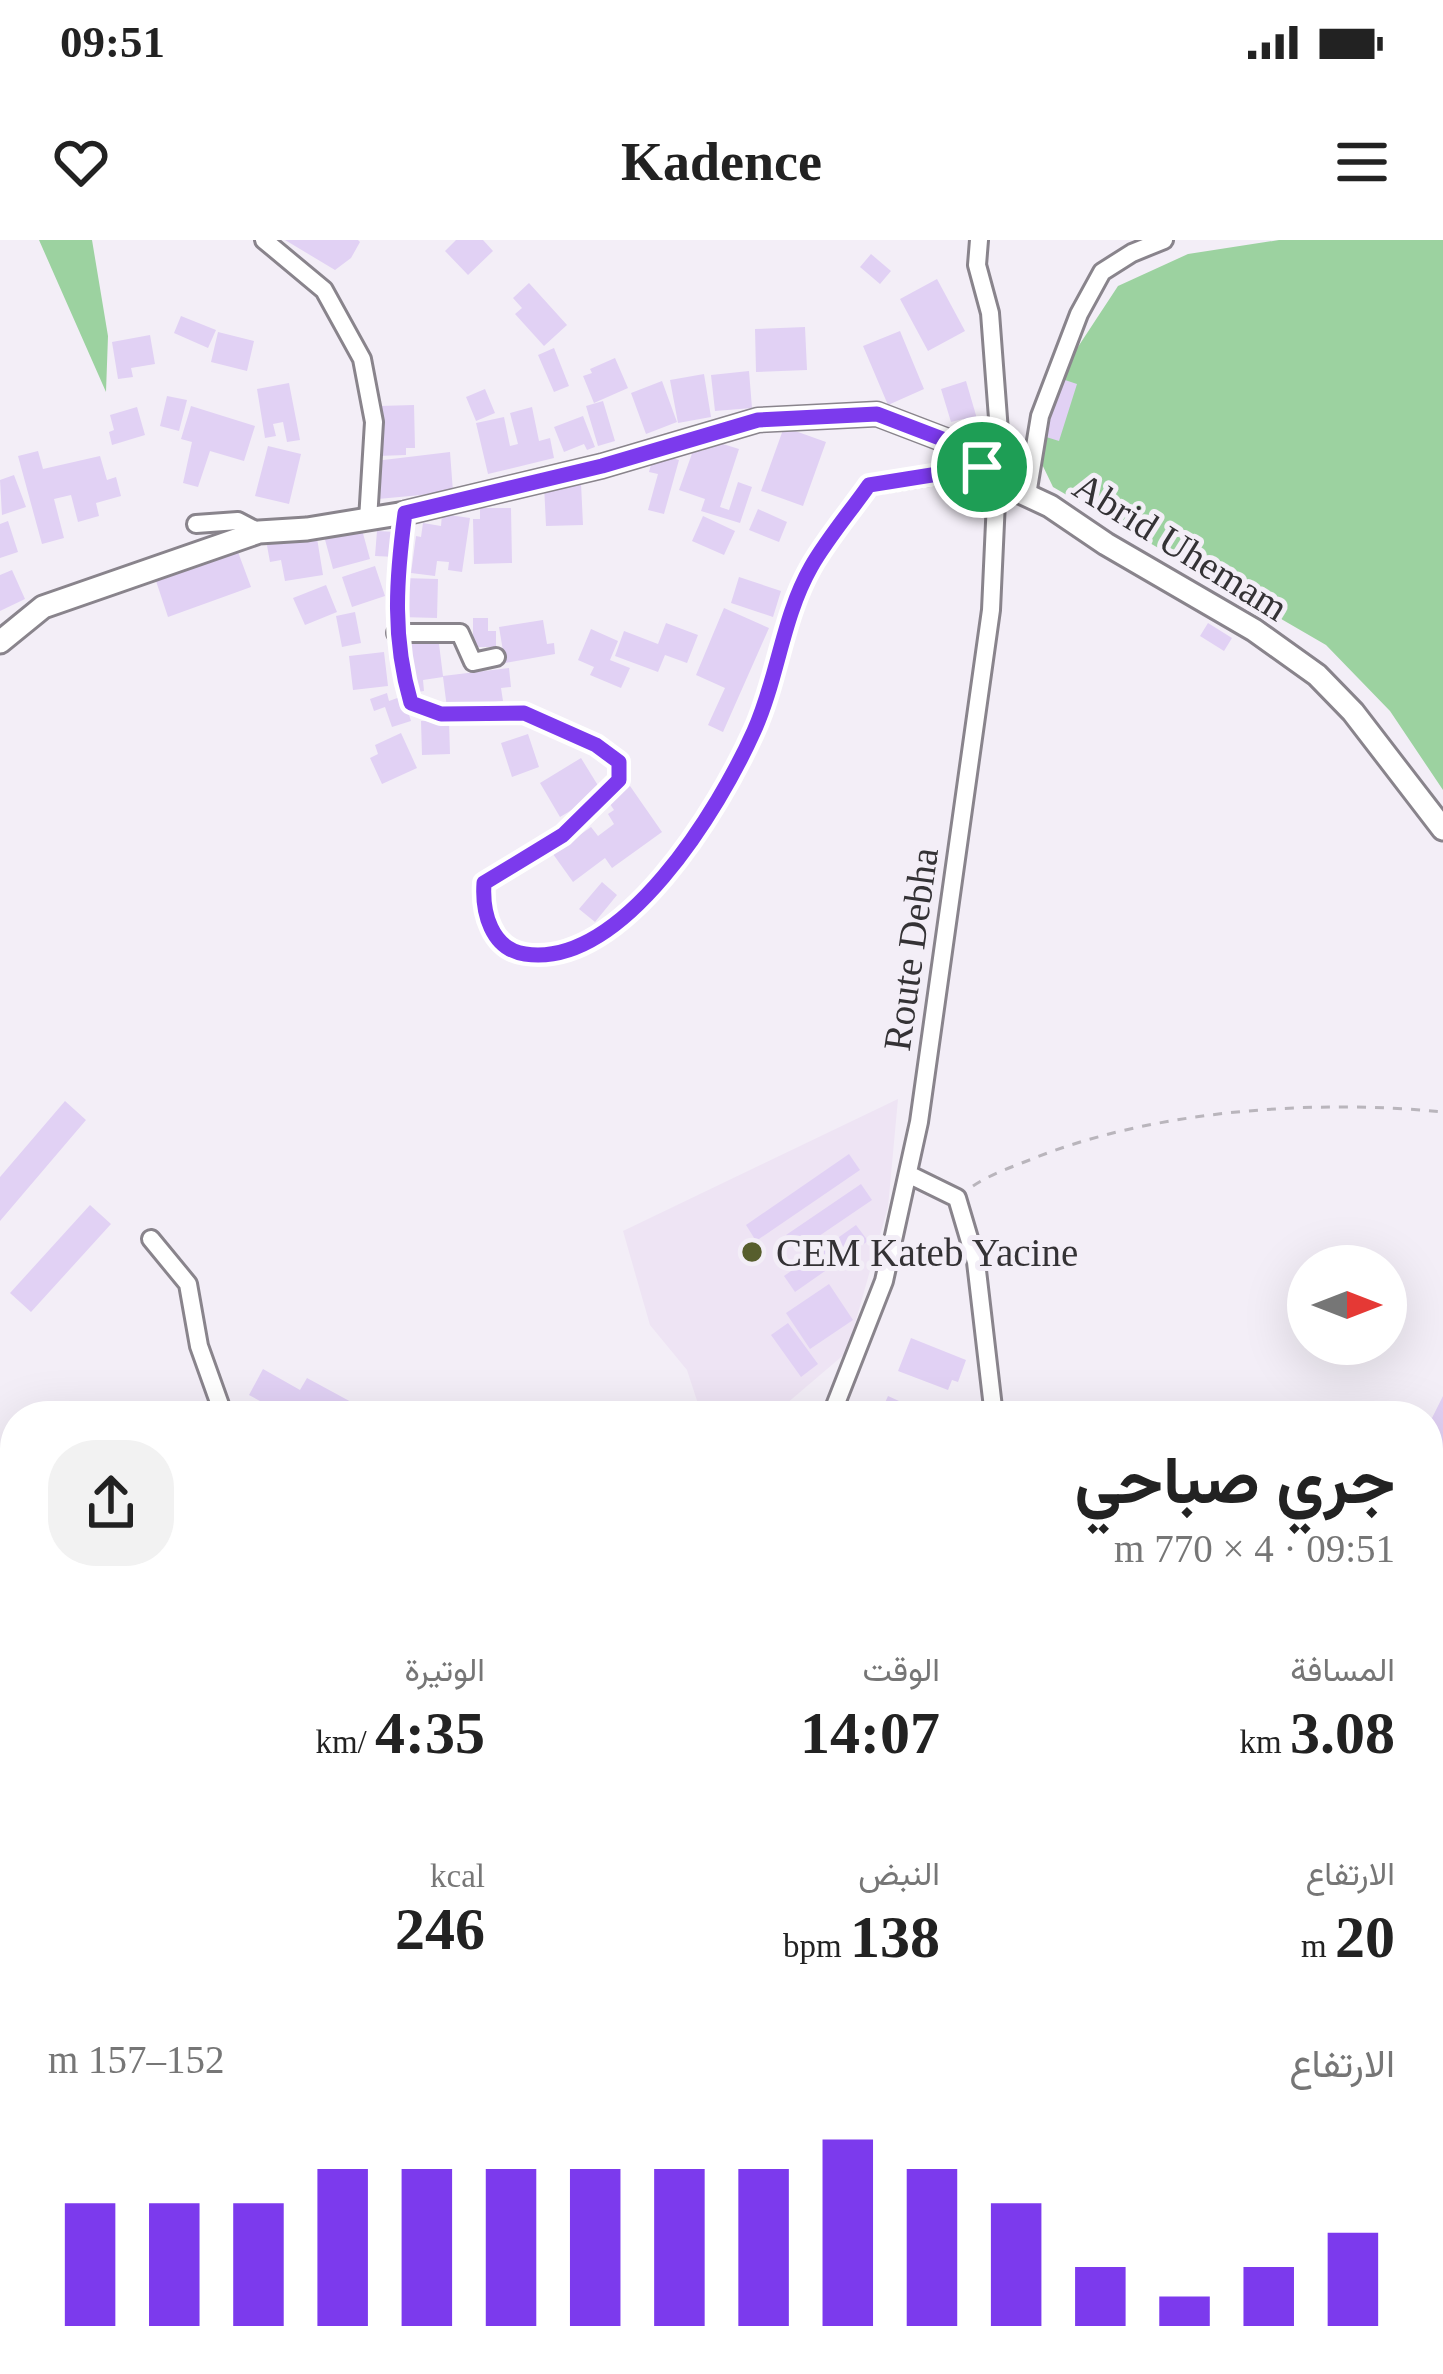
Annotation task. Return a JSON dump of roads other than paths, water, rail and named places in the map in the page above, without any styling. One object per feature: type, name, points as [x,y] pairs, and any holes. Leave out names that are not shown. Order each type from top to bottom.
[{"type":"street","points":[[264,240],[324,290],[362,359],[374,422],[368,520]]},
{"type":"street","name":"Route Debha","points":[[837,1401],[884,1281],[920,1122],[991,610],[990,313],[977,265],[979,240]]},
{"type":"street","points":[[1027,495],[1040,416],[1079,314],[1102,272],[1165,240]]},
{"type":"street","name":"Abrid Uhemam","points":[[0,642],[44,608],[259,532],[405,513],[602,466],[758,420],[877,414],[945,440],[994,477],[1254,630],[1317,675],[1353,712],[1443,829]]},
{"type":"street","points":[[405,513],[397,572],[396,634],[411,703],[441,714],[524,713],[596,745],[619,762],[619,780],[563,835],[484,883],[482,908],[494,935],[520,954],[552,954],[595,938],[634,910],[674,863],[753,734],[810,569],[869,485],[994,477]]},
{"type":"street","points":[[196,524],[238,521],[259,532]]},
{"type":"street","points":[[396,634],[460,633],[472,662],[496,656]]},
{"type":"street","points":[[908,1174],[957,1198],[976,1262],[992,1401]]},
{"type":"street","points":[[152,1239],[188,1284],[199,1346],[219,1401]]},
{"type":"place","name":"CEM Kateb Yacine","points":[[752,1252]]}]
